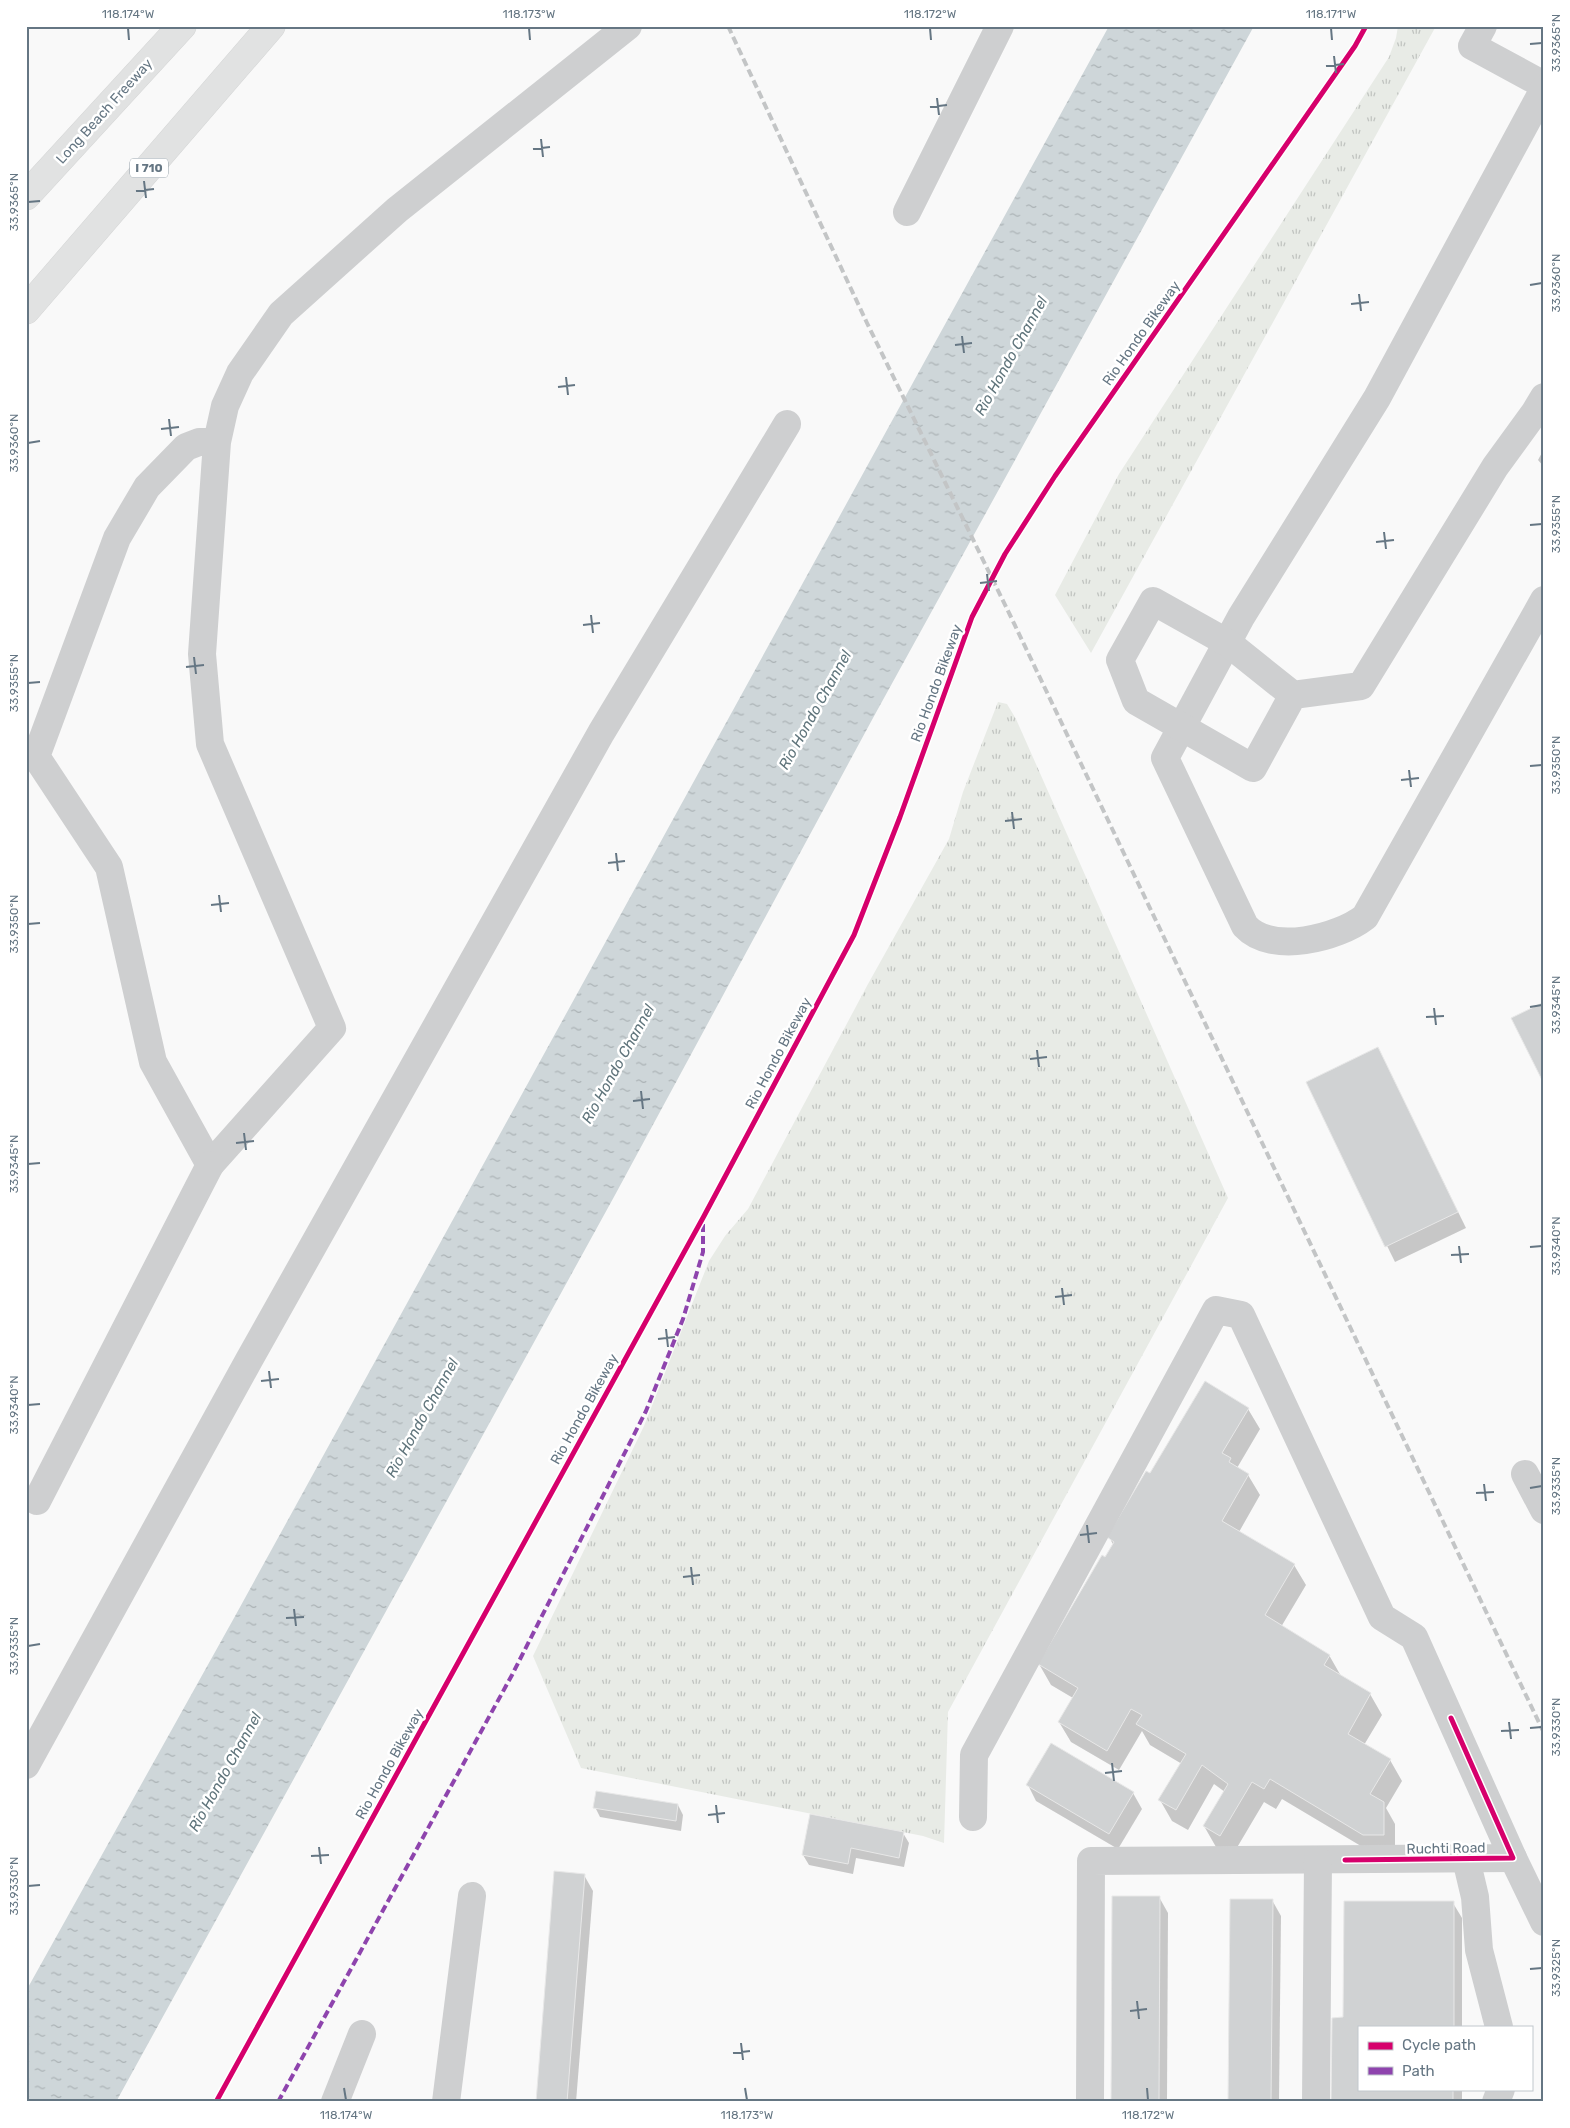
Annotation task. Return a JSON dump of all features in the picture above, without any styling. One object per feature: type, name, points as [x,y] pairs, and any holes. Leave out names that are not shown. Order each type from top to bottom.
[{"type":"highway","name":"Long Beach Freeway","points":[[26,196],[182,26]]},
{"type":"highway","name":"I 710","points":[[26,310],[271,26]]},
{"type":"street","points":[[37,1501],[210,1166],[332,1028],[210,744],[202,654],[218,442],[225,406],[240,373],[281,314],[397,210],[628,26]]},
{"type":"street","points":[[907,212],[1000,26]]},
{"type":"street","points":[[1483,26],[1472,46],[1544,86]]},
{"type":"street","points":[[1165,758],[1228,643],[1377,398],[1544,90]]},
{"type":"street","points":[[1544,397],[1495,466],[1361,686],[1292,695],[1228,643],[1153,601],[1120,660],[1136,702],[1249,931],[1259,936],[1291,941],[1306,940],[1340,932],[1355,924],[1368,913],[1544,600]]},
{"type":"street","points":[[26,1765],[249,1360],[601,733],[787,424]]},
{"type":"street","points":[[210,1166],[153,1062],[109,867],[39,762],[37,754],[116,538],[147,487],[186,447],[200,442],[218,442]]},
{"type":"street","points":[[1136,702],[1253,768],[1292,695]]},
{"type":"street","name":"Ruchti Road","points":[[973,1817],[974,1754],[1216,1310],[1241,1315],[1382,1617],[1414,1637],[1513,1858],[1544,1922]]},
{"type":"street","points":[[1525,1474],[1544,1510]]},
{"type":"street","name":"Ruchti Road","points":[[1090,2102],[1091,1861],[1513,1858]]},
{"type":"street","points":[[1466,1859],[1475,1897],[1479,1950],[1499,2026]]},
{"type":"street","points":[[1316,2102],[1318,1860]]},
{"type":"street","points":[[446,2102],[472,1896]]},
{"type":"street","points":[[334,2102],[362,2034]]},
{"type":"street","points":[[1496,2102],[1501,2090]]},
{"type":"green space","points":[[1398,26],[1436,26],[1091,653],[1055,595],[1119,474],[1389,57]]},
{"type":"green space","points":[[998,702],[1007,704],[1016,719],[1228,1198],[948,1712],[944,1843],[923,1836],[581,1768],[533,1656],[644,1426],[709,1261],[725,1236],[748,1209],[868,984],[949,839],[963,792]]},
{"type":"water","name":"Rio Hondo Channel","points":[[1109,26],[1254,26],[873,718],[615,1195],[116,2102],[26,2102],[26,1991],[234,1618]]},
{"type":"building","points":[[1544,1002],[1544,1084],[1511,1018]]},
{"type":"building","points":[[1378,1047],[1458,1212],[1385,1247],[1306,1082]]},
{"type":"building","points":[[1205,1381],[1249,1408],[1222,1453],[1231,1458],[1229,1462],[1249,1474],[1222,1521],[1295,1564],[1265,1615],[1330,1655],[1324,1665],[1371,1693],[1348,1734],[1391,1759],[1370,1794],[1384,1802],[1384,1835],[1363,1835],[1270,1779],[1264,1789],[1252,1782],[1220,1836],[1203,1826],[1228,1784],[1202,1765],[1176,1810],[1158,1800],[1186,1754],[1136,1724],[1142,1715],[1131,1709],[1107,1751],[1058,1722],[1078,1688],[1038,1664],[1102,1555],[1105,1557],[1114,1542],[1107,1537],[1146,1471],[1150,1473]]},
{"type":"building","points":[[1051,1743],[1134,1792],[1109,1834],[1026,1785]]},
{"type":"building","points":[[596,1791],[678,1804],[676,1821],[593,1808]]},
{"type":"building","points":[[810,1814],[904,1832],[899,1858],[851,1848],[848,1864],[802,1855]]},
{"type":"building","points":[[554,1871],[585,1874],[567,2102],[536,2102]]},
{"type":"building","points":[[1112,1896],[1160,1896],[1159,2102],[1111,2102]]},
{"type":"building","points":[[1230,1899],[1273,1899],[1271,2102],[1228,2102]]},
{"type":"building","points":[[1344,1901],[1454,1901],[1454,2026],[1358,2026],[1358,2090],[1453,2090],[1453,2102],[1331,2102],[1332,2018],[1343,2017]]},
{"type":"railway","points":[[728,26],[867,323],[1010,615],[1544,1733]]},
{"type":"marked path","points":[[278,2102],[512,1675],[646,1411],[683,1319],[703,1252],[703,1223]]},
{"type":"cycle path","name":"Rio Hondo Bikeway","points":[[216,2102],[704,1216],[854,935],[900,817],[972,617],[1005,554],[1055,476],[1355,46],[1366,26]]},
{"type":"cycle path","points":[[1345,1860],[1513,1858],[1451,1718]]}]
